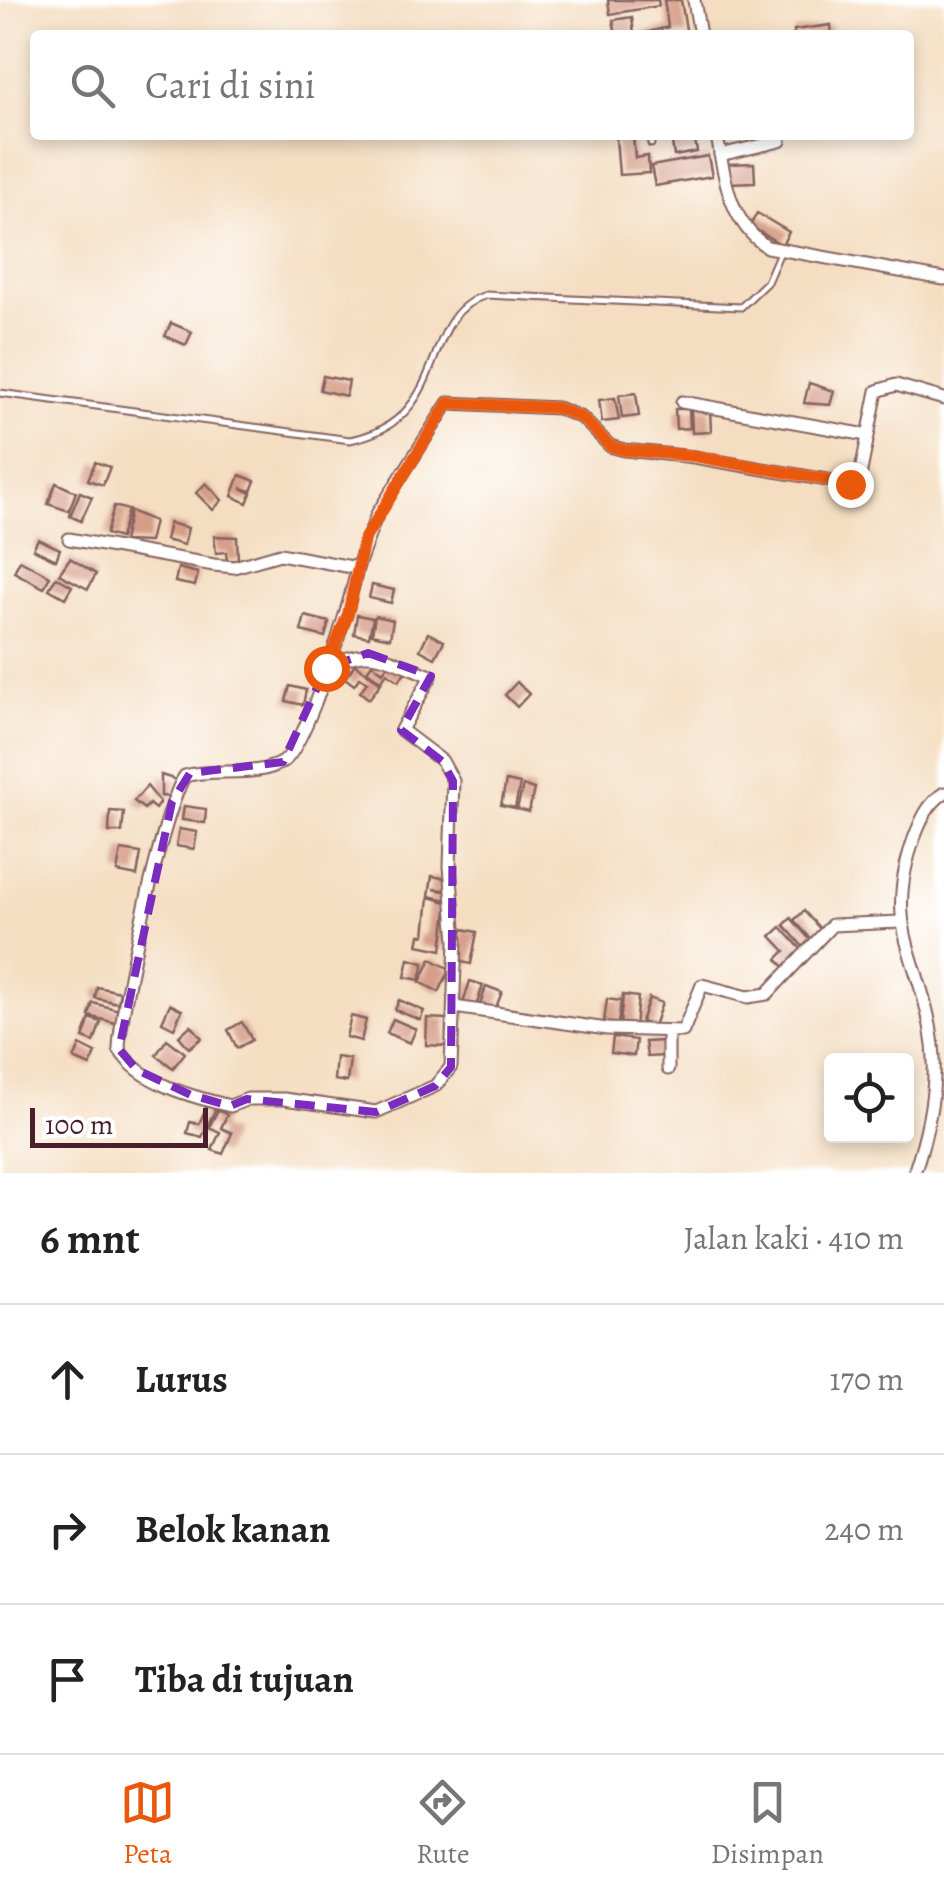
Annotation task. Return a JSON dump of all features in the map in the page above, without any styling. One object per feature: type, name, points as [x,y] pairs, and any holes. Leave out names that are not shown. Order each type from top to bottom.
[{"type":"street","points":[[694,0],[699,30]]},
{"type":"street","points":[[718,140],[741,221],[756,240],[780,252],[944,279]]},
{"type":"street","points":[[720,155],[780,141]]},
{"type":"street","points":[[326,668],[347,655],[368,652],[431,676],[401,730],[442,761],[452,781],[453,1058],[446,1076],[398,1104],[366,1114],[284,1098],[248,1099],[234,1106],[218,1104],[137,1070],[119,1050],[150,898],[181,782],[190,774],[283,762],[296,748],[326,668],[348,614],[358,568],[377,514],[448,403],[558,408],[582,418],[610,446],[624,450],[694,456],[832,484],[858,480],[877,391],[886,385],[944,398]]},
{"type":"street","points":[[682,402],[868,435]]},
{"type":"street","points":[[69,539],[214,565],[234,567],[280,554],[358,568]]},
{"type":"street","points":[[914,1173],[930,1117],[933,1045],[900,922],[904,872],[912,844],[928,806],[944,793]]},
{"type":"street","points":[[454,1007],[607,1029],[685,1030],[702,985],[748,997],[766,994],[832,925],[900,922]]},
{"type":"street","points":[[668,1031],[668,1069]]},
{"type":"lane","points":[[652,140],[652,144]]},
{"type":"lane","points":[[0,394],[350,440],[373,436],[407,413],[423,390],[451,323],[470,300],[486,296],[742,307],[767,282],[780,252]]},
{"type":"highlighted area","points":[[368,653],[431,676],[401,730],[442,761],[453,781],[451,1067],[435,1086],[376,1112],[247,1099],[230,1106],[191,1095],[137,1070],[119,1049],[172,802],[190,773],[283,762],[326,668]]},
{"type":"building","points":[[608,0],[658,0],[659,6],[610,14]]},
{"type":"building","points":[[664,0],[681,0],[686,30],[656,30],[668,27]]},
{"type":"building","points":[[632,17],[633,30],[615,30],[613,20]]},
{"type":"building","points":[[831,25],[832,30],[794,30]]},
{"type":"building","points":[[616,140],[633,140],[635,158],[648,156],[649,173],[619,175]]},
{"type":"building","points":[[672,140],[695,140],[697,152],[674,156]]},
{"type":"building","points":[[708,156],[712,176],[655,186],[651,166]]},
{"type":"building","points":[[754,163],[755,182],[729,183],[729,164]]},
{"type":"building","points":[[757,213],[789,232],[782,245],[750,226]]},
{"type":"building","points":[[171,323],[192,332],[186,345],[165,336]]},
{"type":"building","points":[[323,376],[349,381],[346,396],[320,390]]},
{"type":"building","points":[[809,383],[834,391],[830,405],[804,403]]},
{"type":"building","points":[[636,393],[639,416],[622,418],[619,395]]},
{"type":"building","points":[[615,398],[619,420],[602,422],[599,400]]},
{"type":"building","points":[[710,408],[711,432],[692,433],[691,409]]},
{"type":"building","points":[[675,409],[689,409],[690,428],[676,429]]},
{"type":"building","points":[[95,462],[110,467],[103,485],[88,480]]},
{"type":"building","points":[[240,475],[255,481],[251,491],[241,488],[251,493],[247,503],[232,496]]},
{"type":"building","points":[[56,483],[76,492],[69,511],[48,504]]},
{"type":"building","points":[[206,483],[222,500],[213,510],[196,493]]},
{"type":"building","points":[[80,492],[92,497],[81,521],[70,516]]},
{"type":"building","points":[[114,506],[128,510],[120,538],[106,534]]},
{"type":"building","points":[[130,511],[154,521],[149,542],[123,541]]},
{"type":"building","points":[[169,523],[188,528],[184,545],[165,540]]},
{"type":"building","points":[[214,536],[237,537],[238,560],[227,561],[226,552],[216,553]]},
{"type":"building","points":[[38,539],[60,549],[56,560],[33,549]]},
{"type":"building","points":[[70,558],[96,574],[88,589],[59,574]]},
{"type":"building","points":[[20,560],[50,576],[44,588],[14,572]]},
{"type":"building","points":[[178,568],[198,573],[195,586],[175,582]]},
{"type":"building","points":[[56,577],[72,586],[65,598],[49,589]]},
{"type":"building","points":[[372,585],[394,590],[391,603],[369,598]]},
{"type":"building","points":[[357,615],[373,618],[369,637],[354,634]]},
{"type":"building","points":[[305,616],[329,622],[325,637],[301,631]]},
{"type":"building","points":[[375,616],[393,620],[390,638],[372,634]]},
{"type":"building","points":[[428,633],[444,641],[435,658],[420,650]]},
{"type":"building","points":[[390,662],[405,672],[399,681],[387,673],[381,681],[367,671],[372,664],[383,672]]},
{"type":"building","points":[[355,664],[381,683],[369,699],[360,692],[367,682],[360,677],[354,685],[345,678]]},
{"type":"building","points":[[517,682],[529,694],[517,707],[505,695]]},
{"type":"building","points":[[290,686],[306,690],[303,705],[286,701]]},
{"type":"building","points":[[161,775],[177,780],[172,797],[161,796]]},
{"type":"building","points":[[506,781],[520,784],[515,808],[501,805]]},
{"type":"building","points":[[147,786],[160,802],[155,809],[149,804],[144,809],[134,801]]},
{"type":"building","points":[[523,786],[534,789],[529,812],[517,809]]},
{"type":"building","points":[[184,806],[206,809],[205,823],[182,820]]},
{"type":"building","points":[[110,811],[124,812],[122,832],[109,832]]},
{"type":"building","points":[[179,829],[197,832],[194,849],[176,846]]},
{"type":"building","points":[[121,850],[141,853],[137,876],[117,872]]},
{"type":"building","points":[[432,876],[448,879],[446,890],[434,889],[449,892],[447,900],[429,896]]},
{"type":"building","points":[[429,897],[448,902],[442,950],[418,945],[420,935],[425,935]]},
{"type":"building","points":[[804,911],[822,931],[812,940],[794,920]]},
{"type":"building","points":[[791,918],[812,942],[805,949],[784,925]]},
{"type":"building","points":[[781,927],[802,950],[787,970],[777,959],[785,951],[771,936]]},
{"type":"building","points":[[463,929],[477,932],[471,964],[457,961]]},
{"type":"building","points":[[409,959],[424,963],[420,980],[405,977]]},
{"type":"building","points":[[431,959],[450,969],[439,992],[420,982]]},
{"type":"building","points":[[470,981],[483,985],[476,1007],[463,1003]]},
{"type":"building","points":[[486,986],[502,992],[495,1010],[480,1005]]},
{"type":"building","points":[[97,987],[120,992],[118,1003],[95,998]]},
{"type":"building","points":[[623,995],[638,997],[635,1027],[620,1025]]},
{"type":"building","points":[[649,998],[662,1003],[654,1026],[641,1022]]},
{"type":"building","points":[[607,999],[621,1001],[618,1024],[604,1022]]},
{"type":"building","points":[[399,1000],[424,1011],[420,1020],[395,1010]]},
{"type":"building","points":[[93,1003],[119,1010],[115,1023],[89,1016]]},
{"type":"building","points":[[170,1004],[182,1010],[174,1028],[162,1022]]},
{"type":"building","points":[[351,1016],[366,1020],[361,1041],[346,1037]]},
{"type":"building","points":[[90,1018],[101,1022],[94,1042],[83,1038]]},
{"type":"building","points":[[427,1018],[446,1019],[446,1046],[426,1045]]},
{"type":"building","points":[[393,1019],[416,1029],[410,1043],[387,1033]]},
{"type":"building","points":[[242,1022],[252,1040],[237,1048],[228,1030]]},
{"type":"building","points":[[191,1025],[202,1038],[189,1048],[179,1036]]},
{"type":"building","points":[[613,1037],[636,1040],[634,1056],[611,1053]]},
{"type":"building","points":[[167,1039],[185,1053],[173,1068],[156,1055]]},
{"type":"building","points":[[663,1041],[664,1056],[647,1057],[645,1042]]},
{"type":"building","points":[[80,1045],[96,1053],[90,1066],[74,1059]]},
{"type":"building","points":[[336,1057],[350,1059],[347,1082],[334,1080]]},
{"type":"building","points":[[208,1103],[217,1106],[202,1137],[187,1133],[190,1122],[199,1124]]},
{"type":"building","points":[[218,1110],[227,1115],[221,1128],[232,1133],[223,1154],[212,1150],[220,1132],[209,1127]]},
{"type":"route","points":[[326,668],[348,614],[364,540],[448,403],[558,408],[582,418],[610,446],[624,450],[694,456],[832,484],[850,484]]}]
